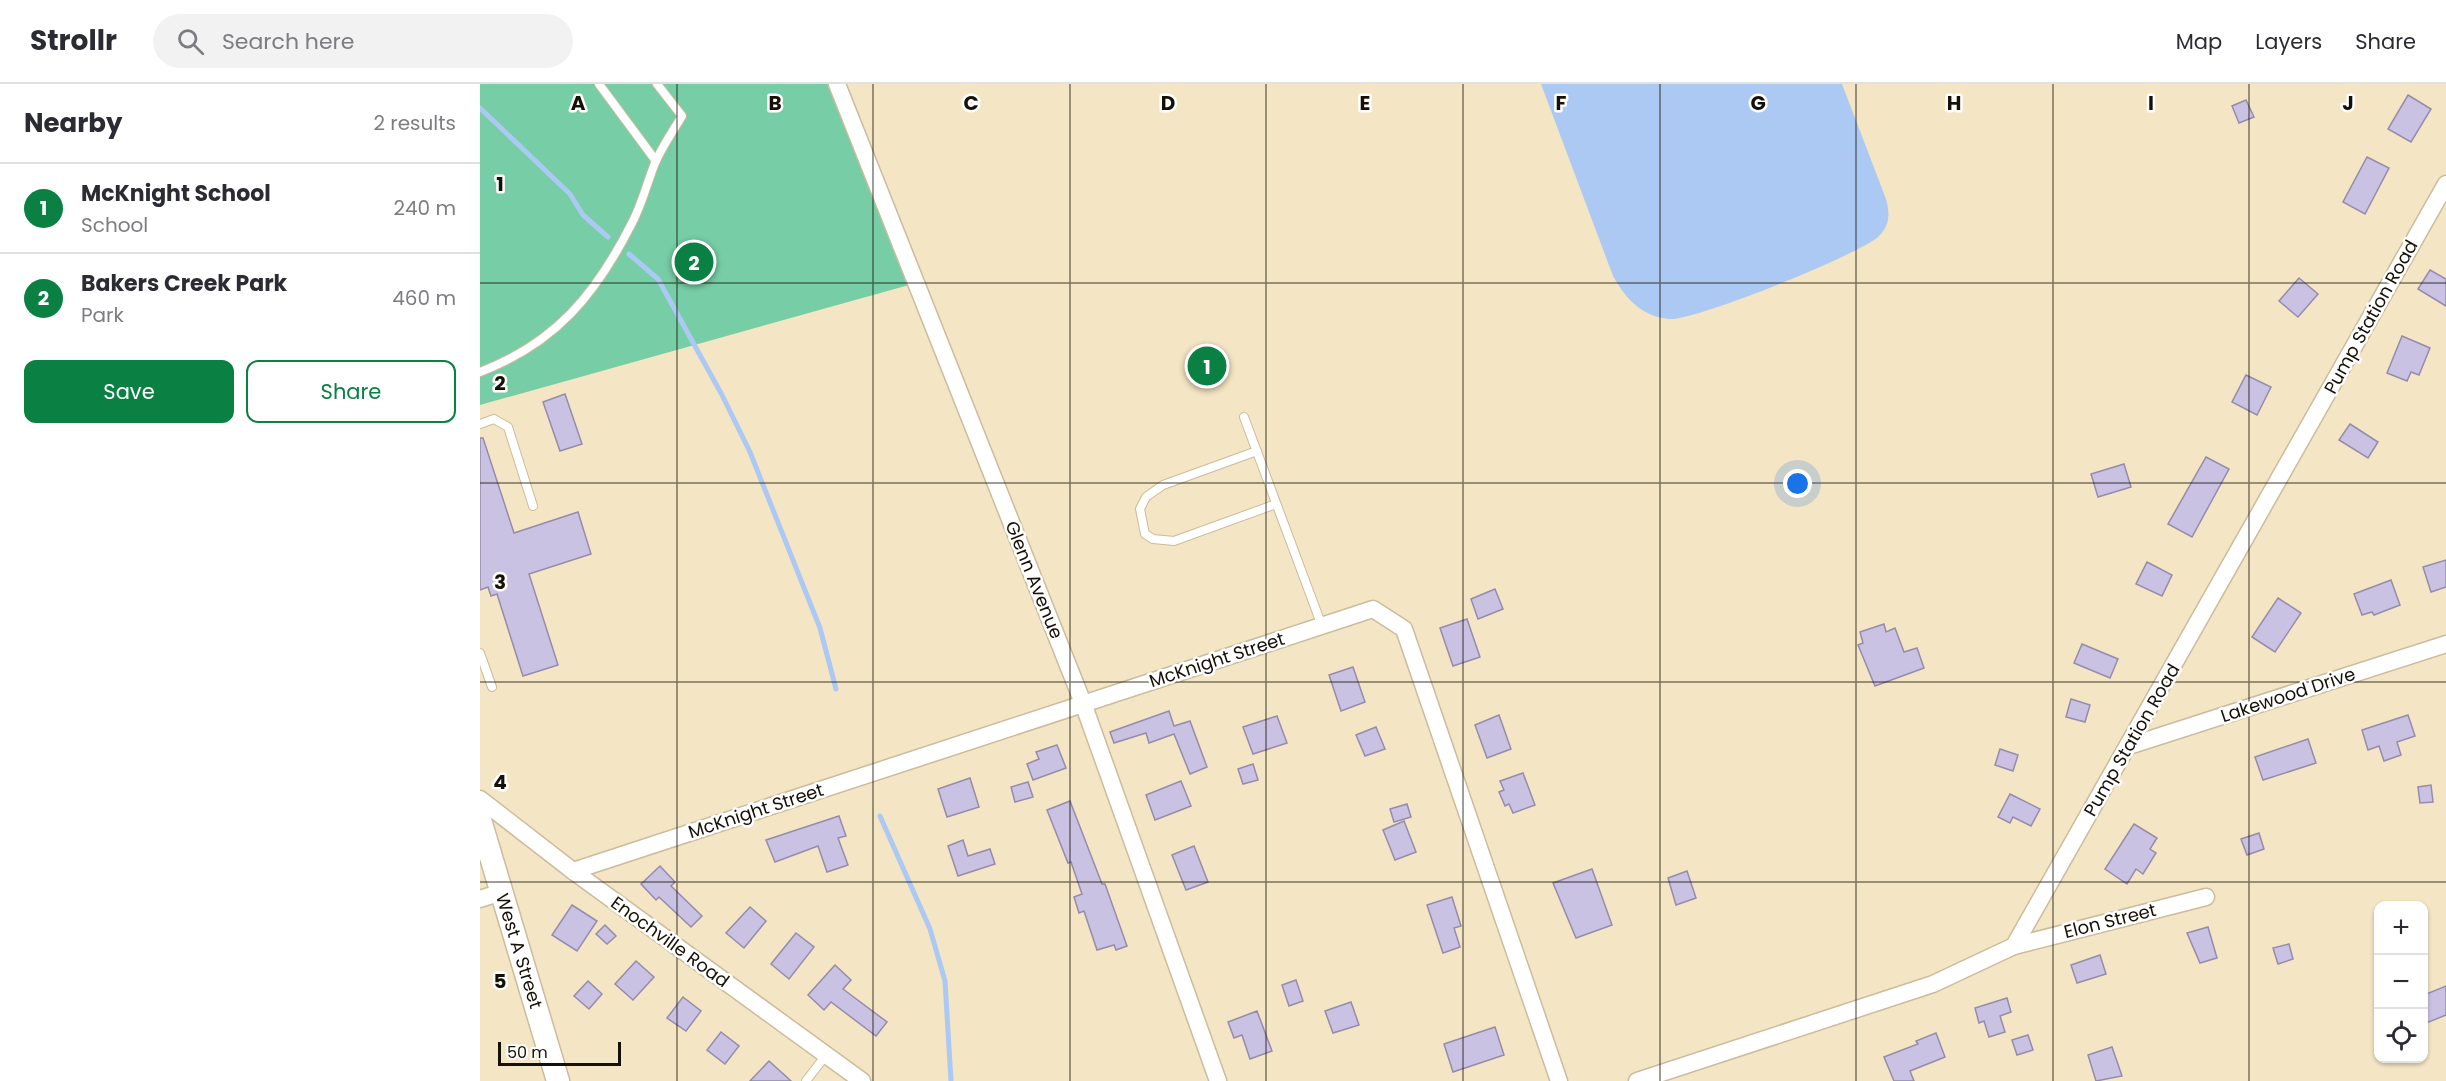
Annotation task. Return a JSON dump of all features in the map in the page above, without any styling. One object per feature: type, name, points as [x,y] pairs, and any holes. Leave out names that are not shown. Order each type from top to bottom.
[{"type":"street","name":"Glenn Avenue","points":[[837,84],[1083,704],[1218,1081]]},
{"type":"street","name":"Pump Station Road","points":[[2013,946],[2129,747],[2446,184]]},
{"type":"street","name":"McKnight Street","points":[[573,871],[1373,609],[1404,629],[1559,1081]]},
{"type":"street","name":"Lakewood Drive","points":[[2129,747],[2446,644]]},
{"type":"street","name":"Enochville Road","points":[[480,799],[573,871],[862,1081]]},
{"type":"street","name":"West A Street","points":[[480,820],[486,859],[501,892],[558,1081]]},
{"type":"street","points":[[480,899],[501,892]]},
{"type":"street","name":"Elon Street","points":[[2013,946],[2206,897]]},
{"type":"street","points":[[1637,1081],[1933,984],[2013,946]]},
{"type":"lane","points":[[599,84],[656,161]]},
{"type":"lane","points":[[480,372],[531,348],[558,329],[582,301],[632,224],[656,161],[682,116],[657,84]]},
{"type":"lane","points":[[1244,417],[1322,626]]},
{"type":"lane","points":[[480,424],[494,419],[508,427],[533,506]]},
{"type":"lane","points":[[1257,451],[1163,485],[1146,496],[1140,509],[1145,534],[1153,539],[1174,541],[1276,504]]},
{"type":"lane","points":[[480,653],[492,687]]},
{"type":"lane","points":[[806,1081],[826,1055]]},
{"type":"green space","points":[[480,84],[837,84],[916,283],[480,405]]},
{"type":"water","points":[[1541,84],[1842,84],[1886,199],[1887,224],[1878,237],[1864,246],[1741,299],[1684,317],[1669,319],[1650,314],[1629,299],[1613,276]]},
{"type":"building","points":[[2408,95],[2431,109],[2411,142],[2388,129]]},
{"type":"building","points":[[2246,100],[2254,117],[2239,123],[2232,106]]},
{"type":"building","points":[[2367,157],[2389,168],[2365,214],[2343,202]]},
{"type":"building","points":[[2430,270],[2446,279],[2446,306],[2418,289]]},
{"type":"building","points":[[2299,278],[2318,294],[2298,317],[2279,301]]},
{"type":"building","points":[[2402,336],[2430,348],[2419,375],[2411,372],[2407,381],[2387,373]]},
{"type":"building","points":[[2246,375],[2271,387],[2257,415],[2232,402]]},
{"type":"building","points":[[565,394],[582,444],[560,451],[543,402]]},
{"type":"building","points":[[2350,424],[2378,442],[2368,458],[2339,440]]},
{"type":"building","points":[[480,438],[483,438],[514,533],[578,512],[591,554],[529,574],[558,665],[523,676],[497,594],[491,596],[488,587],[480,590]]},
{"type":"building","points":[[2206,457],[2229,469],[2192,537],[2168,524]]},
{"type":"building","points":[[2124,464],[2131,487],[2098,497],[2091,474]]},
{"type":"building","points":[[2446,560],[2446,587],[2431,592],[2423,567]]},
{"type":"building","points":[[2147,562],[2172,575],[2162,596],[2136,584]]},
{"type":"building","points":[[2391,580],[2400,605],[2374,615],[2372,612],[2362,615],[2354,594]]},
{"type":"building","points":[[1495,589],[1503,609],[1478,619],[1471,599]]},
{"type":"building","points":[[2278,598],[2301,613],[2275,652],[2252,637]]},
{"type":"building","points":[[1467,619],[1480,657],[1453,666],[1440,628]]},
{"type":"building","points":[[1884,624],[1886,632],[1895,628],[1904,652],[1917,648],[1924,668],[1875,686],[1858,645],[1863,643],[1860,632]]},
{"type":"building","points":[[2082,644],[2118,659],[2110,678],[2074,663]]},
{"type":"building","points":[[1353,667],[1365,702],[1341,711],[1329,675]]},
{"type":"building","points":[[2071,699],[2090,705],[2085,722],[2066,717]]},
{"type":"building","points":[[1169,711],[1174,726],[1190,721],[1207,767],[1190,774],[1174,734],[1149,743],[1146,733],[1114,743],[1110,732]]},
{"type":"building","points":[[1499,715],[1511,749],[1487,758],[1475,725]]},
{"type":"building","points":[[2408,715],[2415,736],[2397,742],[2401,755],[2384,761],[2379,746],[2368,750],[2362,730]]},
{"type":"building","points":[[1277,716],[1287,743],[1253,754],[1243,727]]},
{"type":"building","points":[[1376,727],[1385,749],[1365,756],[1356,735]]},
{"type":"building","points":[[2308,739],[2316,763],[2263,780],[2255,757]]},
{"type":"building","points":[[1057,745],[1066,768],[1033,780],[1027,764],[1039,759],[1036,752]]},
{"type":"building","points":[[2000,749],[2018,755],[2013,771],[1995,765]]},
{"type":"building","points":[[1253,764],[1258,780],[1243,784],[1238,769]]},
{"type":"building","points":[[1523,773],[1535,805],[1513,813],[1509,804],[1505,806],[1499,792],[1504,790],[1500,781]]},
{"type":"building","points":[[970,778],[979,807],[947,817],[938,789]]},
{"type":"building","points":[[1181,781],[1191,806],[1155,820],[1146,795]]},
{"type":"building","points":[[1028,782],[1033,797],[1015,802],[1011,787]]},
{"type":"building","points":[[2431,785],[2433,802],[2420,803],[2418,787]]},
{"type":"building","points":[[2010,794],[2040,809],[2031,826],[2013,817],[2010,823],[1998,817]]},
{"type":"building","points":[[1070,801],[1102,884],[1105,884],[1127,946],[1116,950],[1114,945],[1097,950],[1084,911],[1079,913],[1074,897],[1082,894],[1071,862],[1068,863],[1047,810]]},
{"type":"building","points":[[1407,804],[1411,817],[1394,822],[1390,809]]},
{"type":"building","points":[[839,816],[846,836],[838,838],[848,865],[827,872],[818,846],[775,862],[766,840]]},
{"type":"building","points":[[1404,821],[1416,852],[1395,860],[1383,830]]},
{"type":"building","points":[[2134,824],[2157,838],[2150,849],[2156,853],[2143,874],[2136,869],[2127,884],[2105,869]]},
{"type":"building","points":[[2259,833],[2264,849],[2247,855],[2241,839]]},
{"type":"building","points":[[963,840],[968,856],[990,849],[995,864],[958,876],[948,846]]},
{"type":"building","points":[[1194,846],[1208,882],[1186,890],[1172,855]]},
{"type":"building","points":[[660,866],[675,882],[671,886],[702,916],[691,927],[659,897],[656,900],[641,884]]},
{"type":"building","points":[[1592,869],[1612,925],[1576,938],[1553,883]]},
{"type":"building","points":[[1687,871],[1696,898],[1676,905],[1668,878]]},
{"type":"building","points":[[1452,897],[1461,926],[1454,928],[1460,947],[1443,953],[1427,905]]},
{"type":"building","points":[[572,905],[597,921],[577,951],[552,935]]},
{"type":"building","points":[[750,907],[766,921],[744,948],[726,933]]},
{"type":"building","points":[[605,925],[616,936],[607,944],[596,934]]},
{"type":"building","points":[[2208,927],[2217,958],[2200,963],[2187,933]]},
{"type":"building","points":[[796,933],[814,947],[789,979],[771,964]]},
{"type":"building","points":[[2289,944],[2293,959],[2278,964],[2273,948]]},
{"type":"building","points":[[2100,955],[2106,974],[2077,983],[2071,965]]},
{"type":"building","points":[[636,961],[654,977],[633,1000],[615,984]]},
{"type":"building","points":[[835,965],[851,980],[843,989],[887,1022],[876,1036],[831,1002],[824,1010],[808,995]]},
{"type":"building","points":[[1296,980],[1303,1001],[1289,1006],[1282,985]]},
{"type":"building","points":[[588,981],[602,994],[589,1009],[574,996]]},
{"type":"building","points":[[2446,986],[2446,1015],[2428,1022],[2428,1009],[2428,993]]},
{"type":"building","points":[[683,997],[701,1011],[686,1031],[667,1018]]},
{"type":"building","points":[[2007,998],[2011,1012],[2000,1016],[2005,1032],[1989,1037],[1984,1021],[1979,1023],[1975,1008]]},
{"type":"building","points":[[1351,1002],[1359,1025],[1333,1033],[1325,1011]]},
{"type":"building","points":[[1257,1011],[1272,1051],[1250,1059],[1242,1035],[1234,1038],[1228,1022]]},
{"type":"building","points":[[1495,1027],[1504,1055],[1453,1072],[1444,1044]]},
{"type":"building","points":[[721,1032],[739,1046],[725,1064],[707,1050]]},
{"type":"building","points":[[1936,1033],[1945,1057],[1910,1071],[1914,1081],[1894,1081],[1884,1057],[1918,1044],[1916,1041]]},
{"type":"building","points":[[2028,1035],[2033,1050],[2017,1055],[2012,1040]]},
{"type":"building","points":[[2112,1047],[2122,1076],[2096,1081],[2088,1055]]},
{"type":"building","points":[[769,1061],[791,1081],[750,1081]]},
{"type":"waterway","points":[[480,108],[570,194],[583,215],[608,237]]},
{"type":"waterway","points":[[629,254],[658,279],[722,395],[750,452],[820,628],[836,689]]},
{"type":"waterway","points":[[880,816],[930,929],[945,981],[951,1081]]},
{"type":"place","name":"Bakers Creek Park","points":[[694,262]]},
{"type":"place","name":"McKnight School","points":[[1207,366]]}]
